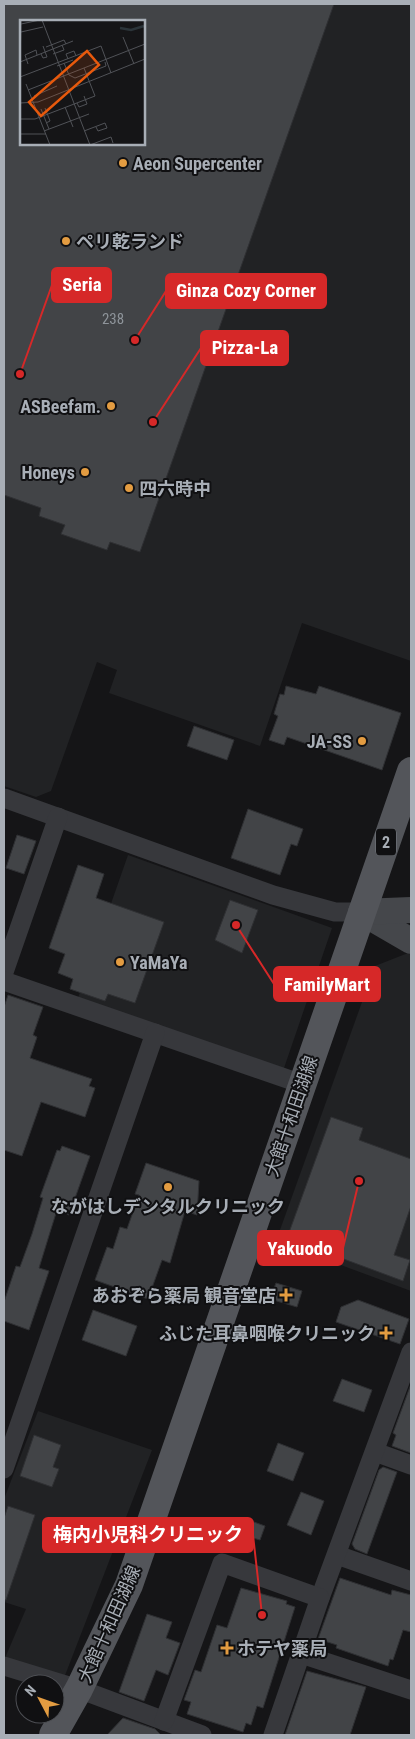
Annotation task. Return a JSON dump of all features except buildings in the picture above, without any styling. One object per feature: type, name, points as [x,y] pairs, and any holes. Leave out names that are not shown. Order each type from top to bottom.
[{"type":"main road","name":"大館十和田湖線","points":[[53,1735],[79,1690],[129,1585],[411,771]]},
{"type":"street","points":[[4,798],[272,895],[335,912],[411,910]]},
{"type":"street","points":[[4,972],[12,924],[58,817]]},
{"type":"street","points":[[361,912],[411,941]]},
{"type":"street","points":[[4,981],[302,1084]]},
{"type":"street","points":[[4,1469],[155,1033]]},
{"type":"street","points":[[273,1735],[320,1598],[411,1352]]},
{"type":"street","points":[[375,1452],[411,1465]]},
{"type":"street","points":[[337,1555],[411,1581]]},
{"type":"street","points":[[164,1722],[222,1563],[320,1598]]},
{"type":"street","points":[[301,1654],[411,1690]]},
{"type":"street","points":[[4,1666],[79,1690],[202,1735]]},
{"type":"shaded area","points":[[4,4],[411,4],[411,661],[302,623],[260,746],[109,693],[117,670],[97,662],[51,791],[36,797],[4,786]]},
{"type":"shaded area","points":[[128,855],[332,928],[283,1071],[78,998]]},
{"type":"shaded area","points":[[408,953],[411,955],[411,1291],[276,1241],[375,966]]},
{"type":"shaded area","points":[[38,1411],[152,1450],[65,1675],[52,1674],[5,1658],[26,1609],[4,1602],[4,1499]]},
{"type":"place","name":"Aeon Supercenter","points":[[123,163]]},
{"type":"place","name":"ペリ乾ランド","points":[[66,241]]},
{"type":"place","name":"Ginza Cozy Corner","points":[[135,340]]},
{"type":"place","name":"Seria","points":[[20,374]]},
{"type":"place","name":"ASBeefam.","points":[[111,406]]},
{"type":"place","name":"Pizza-La","points":[[153,422]]},
{"type":"place","name":"Honeys","points":[[85,472]]},
{"type":"place","name":"四六時中","points":[[129,488]]},
{"type":"place","name":"JA-SS","points":[[362,741]]},
{"type":"place","name":"FamilyMart","points":[[236,925]]},
{"type":"place","name":"YaMaYa","points":[[120,962]]},
{"type":"place","name":"Yakuodo","points":[[359,1181]]},
{"type":"place","name":"ながはしデンタルクリニック","points":[[168,1187]]},
{"type":"place","name":"あおぞら薬局 観音堂店","points":[[286,1295]]},
{"type":"place","name":"ふじた耳鼻咽喉クリニック","points":[[386,1333]]},
{"type":"place","name":"梅内小児科クリニック","points":[[262,1615]]},
{"type":"place","name":"ホテヤ薬局","points":[[227,1648]]}]
